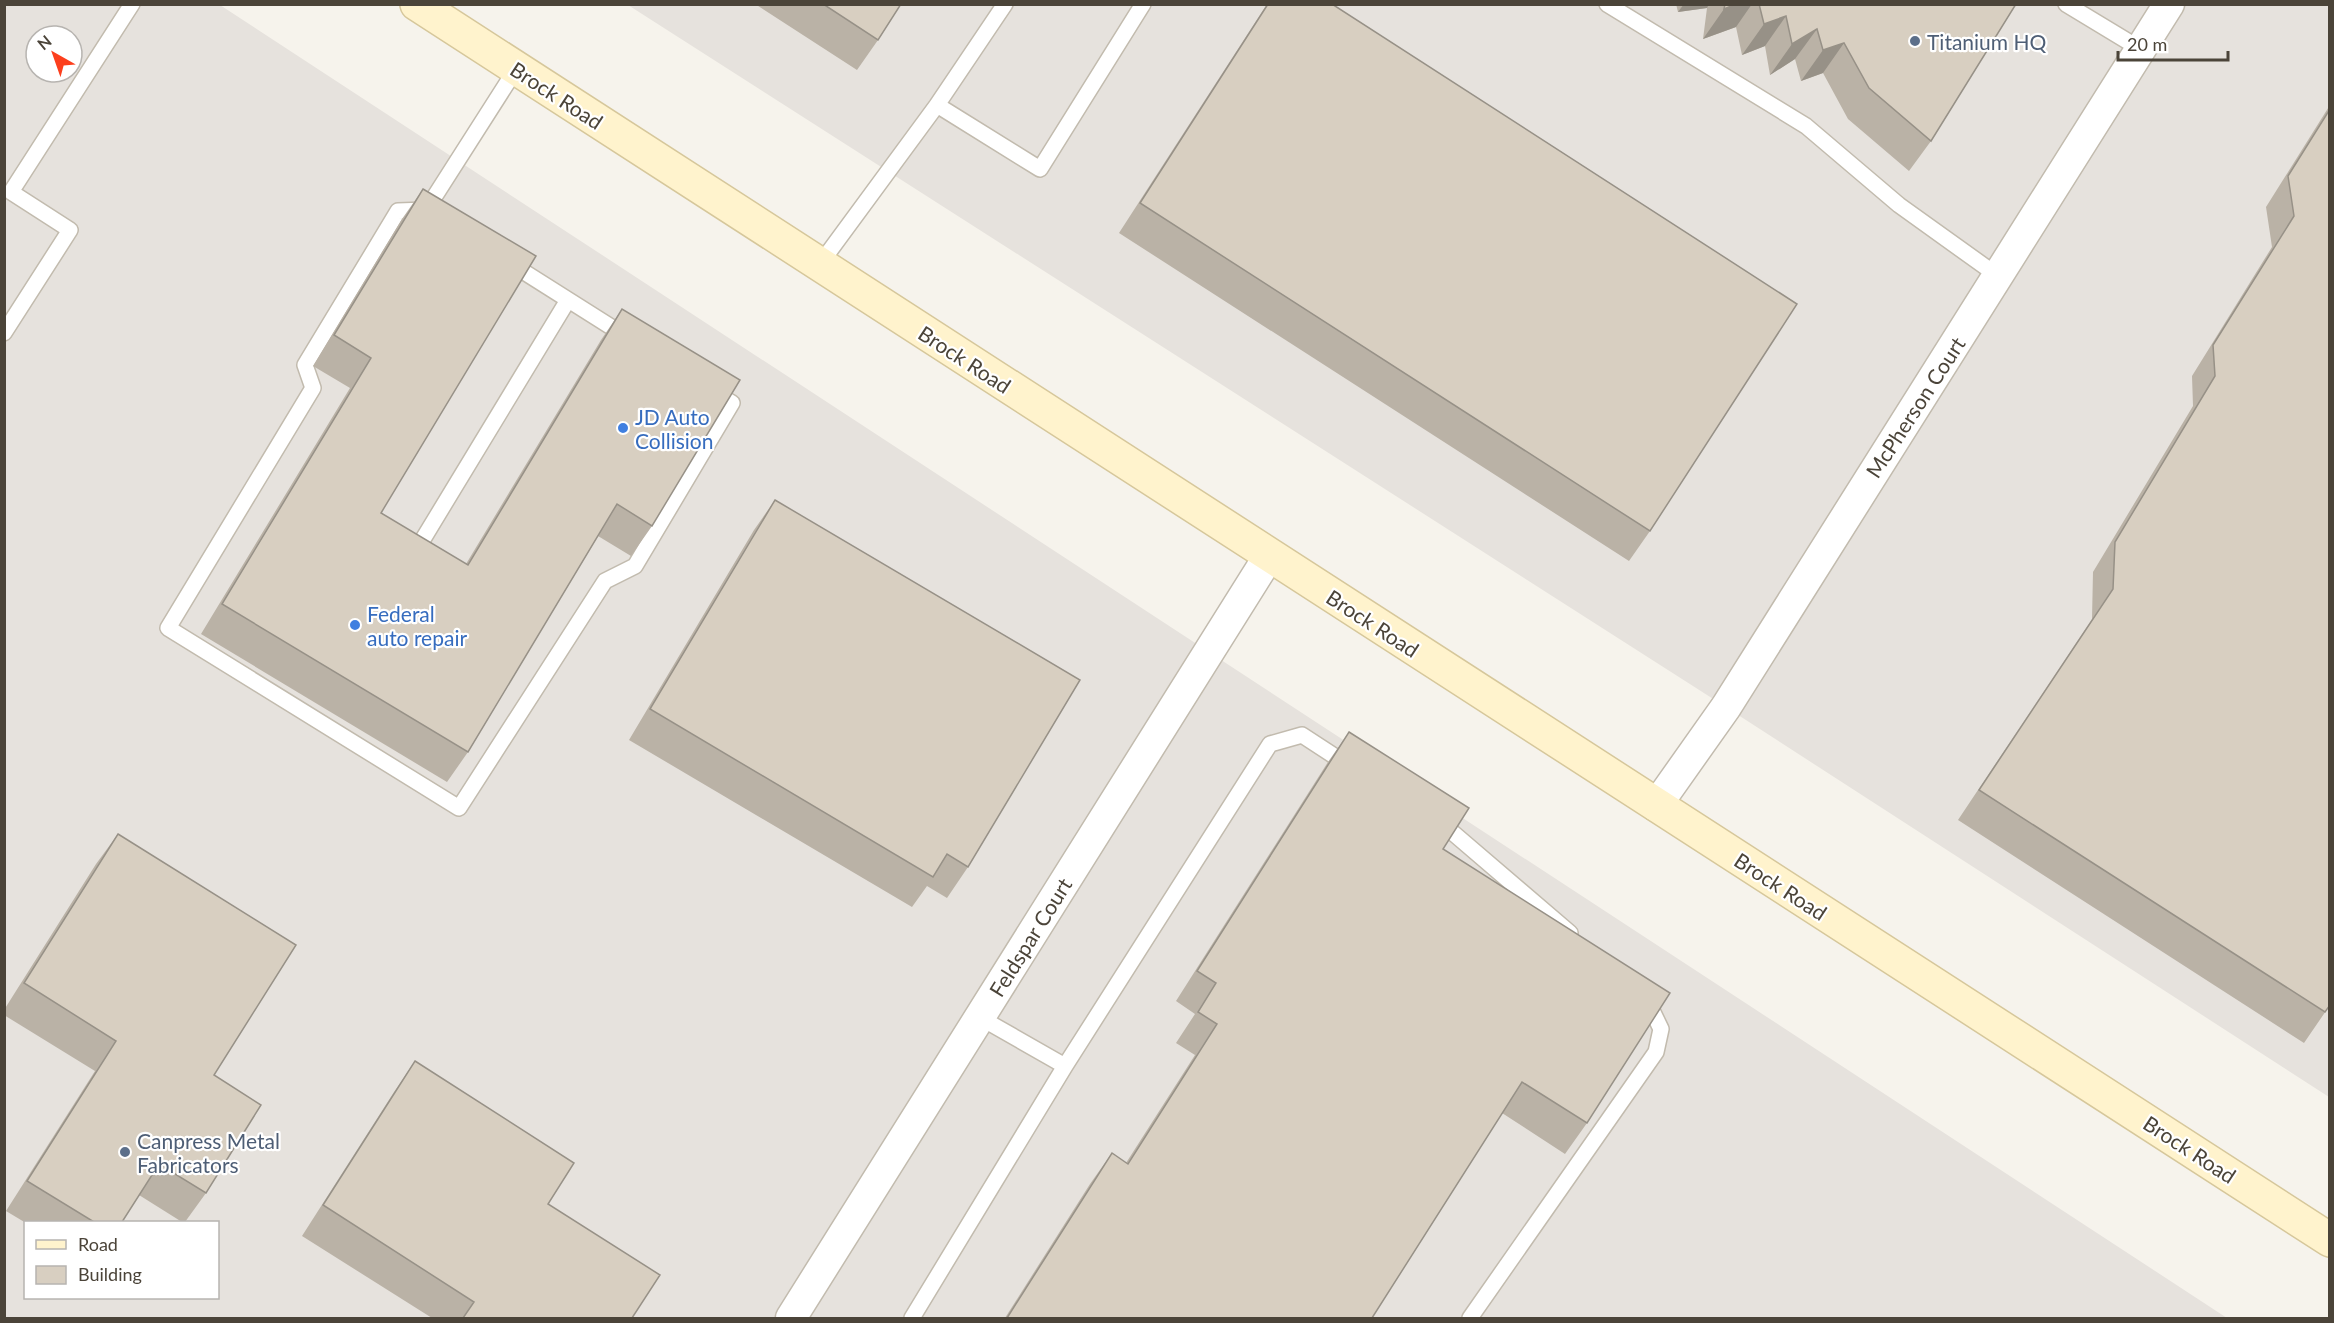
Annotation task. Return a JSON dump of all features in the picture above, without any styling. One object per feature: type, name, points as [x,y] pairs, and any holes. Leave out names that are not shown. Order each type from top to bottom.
[{"type":"main road","name":"Brock Road","points":[[417,4],[2330,1240]]},
{"type":"street","name":"McPherson Court","points":[[1656,806],[1726,707],[2169,4]]},
{"type":"street","name":"Feldspar Court","points":[[790,1318],[1269,556]]},
{"type":"lane","points":[[4,333],[70,230],[11,192],[132,4]]},
{"type":"lane","points":[[448,4],[464,34]]},
{"type":"lane","points":[[820,264],[937,105],[1005,4]]},
{"type":"lane","points":[[937,105],[1040,169],[1143,4]]},
{"type":"lane","points":[[1607,4],[1806,126],[1899,205],[1998,276]]},
{"type":"lane","points":[[2066,4],[2142,50]]},
{"type":"lane","points":[[426,210],[516,69]]},
{"type":"lane","points":[[447,223],[426,210],[398,212],[305,364],[313,388],[168,628],[459,808],[605,581],[635,566],[732,403],[693,379]]},
{"type":"lane","points":[[497,255],[635,342]]},
{"type":"lane","points":[[409,563],[568,300]]},
{"type":"lane","points":[[912,1318],[1065,1066],[1243,783],[1270,744],[1302,735],[1362,774]]},
{"type":"lane","points":[[1422,813],[1452,832],[1584,945]]},
{"type":"lane","points":[[1470,1318],[1656,1053],[1661,1029],[1646,998],[1637,990]]},
{"type":"lane","points":[[980,1017],[1065,1066]]},
{"type":"shaded area","points":[[5,4],[220,5],[2227,1318],[5,1318]]},
{"type":"shaded area","points":[[628,5],[2329,5],[2329,1097],[1718,702]]},
{"type":"building","points":[[823,4],[901,4],[878,40]]},
{"type":"building","points":[[1268,4],[1332,4],[1797,304],[1650,531],[1140,203]]},
{"type":"building","points":[[1725,4],[1736,4],[1724,9]]},
{"type":"building","points":[[1759,4],[2016,4],[1931,141],[1869,88],[1844,43],[1823,50],[1817,29],[1792,44],[1786,16],[1764,24]]},
{"type":"building","points":[[2330,109],[2330,1005],[2325,1012],[1979,790],[2113,589],[2115,542],[2215,376],[2213,345],[2294,216],[2288,176]]},
{"type":"building","points":[[423,189],[536,256],[381,513],[468,565],[622,309],[740,380],[652,526],[617,504],[468,752],[222,604],[371,358],[334,335]]},
{"type":"building","points":[[775,500],[1080,680],[968,867],[947,854],[933,877],[650,709]]},
{"type":"building","points":[[1349,732],[1469,808],[1443,849],[1670,993],[1587,1123],[1522,1082],[1372,1318],[1007,1318],[1112,1153],[1128,1164],[1217,1024],[1198,1012],[1216,983],[1197,971]]},
{"type":"building","points":[[118,834],[296,945],[214,1075],[261,1105],[206,1193],[159,1164],[123,1221],[92,1221],[27,1181],[116,1041],[24,983]]},
{"type":"building","points":[[415,1061],[574,1163],[548,1204],[660,1275],[632,1318],[463,1318],[474,1302],[323,1205]]},
{"type":"place","name":"Titanium HQ","points":[[1915,41]]},
{"type":"place","name":"JD Auto Collision","points":[[623,428]]},
{"type":"place","name":"Federal auto repair","points":[[355,625]]},
{"type":"place","name":"Canpress Metal Fabricators","points":[[125,1152]]}]
